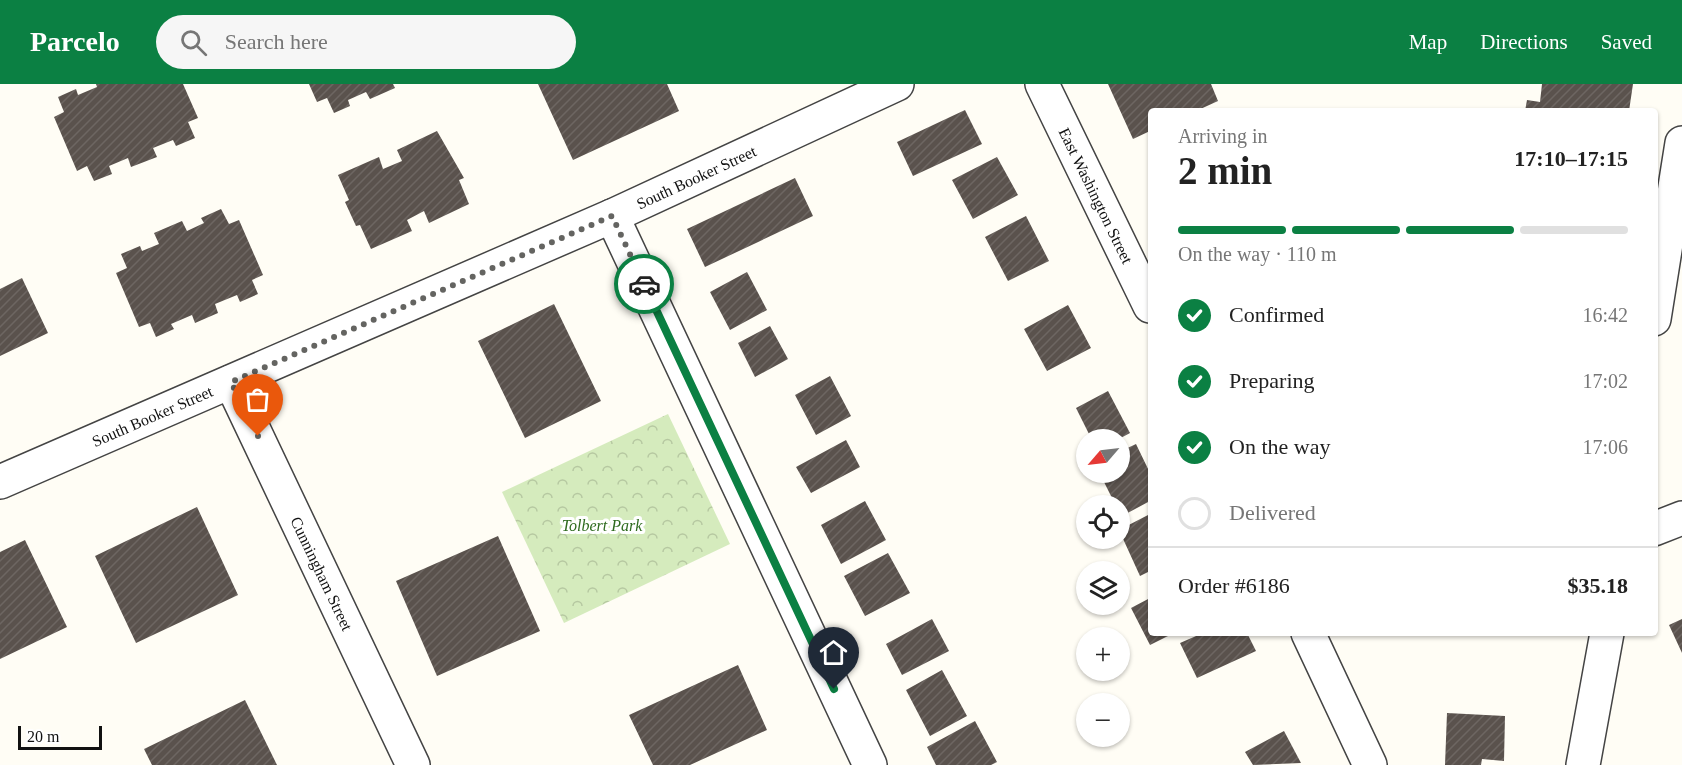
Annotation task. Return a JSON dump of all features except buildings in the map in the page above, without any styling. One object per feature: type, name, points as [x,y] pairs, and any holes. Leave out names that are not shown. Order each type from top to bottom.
[{"type":"street","name":"South Booker Street","points":[[0,482],[612,216],[897,84]]},
{"type":"street","name":"East Washington Street","points":[[1042,84],[1148,302]]},
{"type":"street","points":[[1658,294],[1682,144]]},
{"type":"street","points":[[612,216],[870,765]]},
{"type":"street","name":"Cunningham Street","points":[[231,382],[413,765]]},
{"type":"street","points":[[1658,527],[1682,518]]},
{"type":"street","points":[[1309,636],[1370,765]]},
{"type":"street","points":[[1583,765],[1606,636]]},
{"type":"green space","name":"Tolbert Park","points":[[668,414],[730,544],[564,623],[502,492]]},
{"type":"way so far","points":[[258,436],[231,382],[612,216],[644,284]]},
{"type":"route","points":[[644,284],[834,689]]}]
